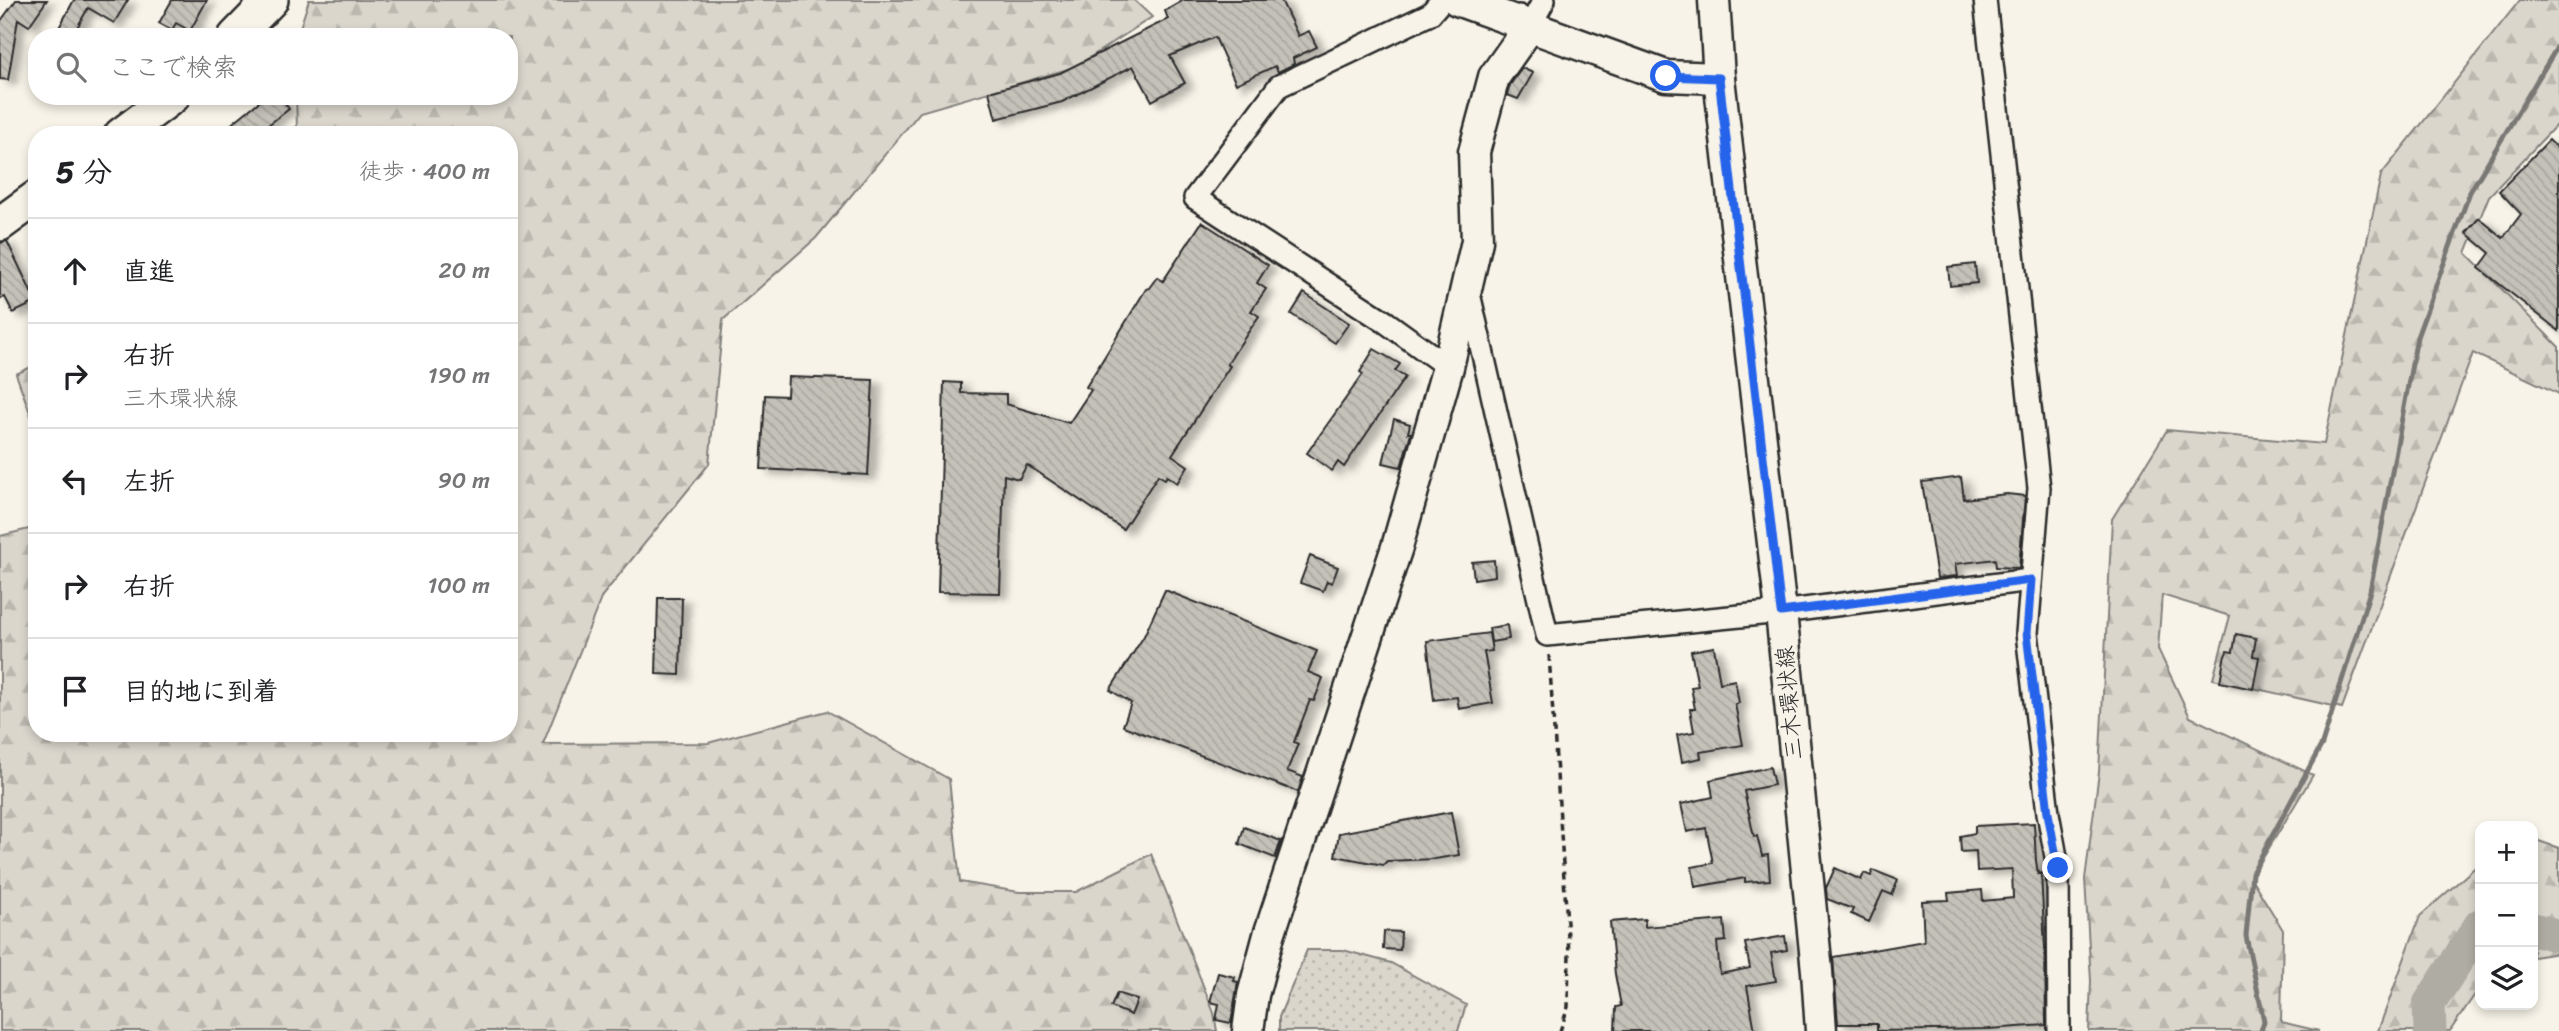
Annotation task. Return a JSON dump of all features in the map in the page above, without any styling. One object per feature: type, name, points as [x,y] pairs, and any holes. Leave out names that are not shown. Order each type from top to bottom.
[{"type":"main road","points":[[244,28],[271,0]]},
{"type":"main road","points":[[133,126],[161,105]]},
{"type":"main road","points":[[0,225],[28,204]]},
{"type":"street","points":[[1442,0],[1430,14],[1279,86],[1195,198],[1387,323],[1448,367]]},
{"type":"street","points":[[1457,0],[1537,13]]},
{"type":"street","points":[[1498,0],[1537,13],[1666,76],[1719,78]]},
{"type":"street","name":"三木環状線","points":[[1714,0],[1719,78],[1781,612],[1821,1031]]},
{"type":"street","points":[[1984,0],[2039,488],[2027,633],[2048,813],[2058,868],[2059,1031]]},
{"type":"street","points":[[1248,1031],[1253,995],[1269,935],[1397,547],[1448,367],[1477,242],[1474,152],[1494,77],[1537,13]]},
{"type":"street","points":[[1468,288],[1547,635],[1781,612],[2031,580]]},
{"type":"path","points":[[1547,635],[1569,953],[1568,1007],[1560,1031]]},
{"type":"green space","points":[[309,0],[1134,0],[1152,17],[1075,67],[920,112],[816,238],[723,320],[709,464],[602,596],[543,744],[708,743],[827,711],[949,779],[960,882],[1019,892],[1076,892],[1151,854],[1214,1013],[1217,1031],[0,1031],[0,536],[28,529],[28,742],[518,742],[518,126],[297,126],[296,105],[518,105],[518,28],[300,28]]},
{"type":"green space","points":[[2520,0],[2559,0],[2559,122],[2489,196],[2466,253],[2559,347],[2559,394],[2473,353],[2342,708],[2213,679],[2230,616],[2162,595],[2158,649],[2190,717],[2313,775],[2251,878],[2283,930],[2281,1022],[2319,1031],[2089,1031],[2091,981],[2085,879],[2099,772],[2112,519],[2167,430],[2324,444],[2381,175]]},
{"type":"green space","points":[[28,368],[28,407],[16,374]]},
{"type":"green space","points":[[2538,841],[2559,848],[2559,953],[2538,956]]},
{"type":"green space","points":[[2475,867],[2475,994],[2450,1031],[2378,1031],[2420,916]]},
{"type":"green space","points":[[1307,950],[1343,950],[1391,963],[1466,1005],[1458,1031],[1279,1031],[1279,1017]]},
{"type":"building","points":[[16,0],[47,0],[29,26],[18,19],[8,80],[0,79],[0,22]]},
{"type":"building","points":[[74,0],[128,0],[114,23],[88,8],[77,28],[59,28]]},
{"type":"building","points":[[172,0],[207,0],[192,28],[176,23],[173,28],[168,28],[159,23]]},
{"type":"building","points":[[1184,0],[1281,0],[1298,36],[1309,31],[1317,47],[1293,58],[1294,64],[1278,72],[1275,66],[1236,84],[1215,37],[1170,56],[1185,83],[1152,101],[1133,66],[1062,102],[996,119],[989,92],[1060,73],[1168,19],[1165,11]]},
{"type":"building","points":[[1522,68],[1533,73],[1518,99],[1507,95],[1510,85]]},
{"type":"building","points":[[255,105],[286,105],[289,109],[267,126],[229,126]]},
{"type":"building","points":[[2549,140],[2559,150],[2559,331],[2479,268],[2490,253],[2466,233],[2479,218],[2503,238],[2521,214],[2499,191]]},
{"type":"building","points":[[1202,222],[1268,265],[1257,283],[1266,289],[1251,311],[1259,316],[1172,455],[1188,466],[1177,483],[1167,476],[1165,479],[1158,475],[1123,529],[1027,465],[1019,479],[1004,475],[1000,593],[938,592],[944,382],[961,383],[961,393],[1006,394],[1006,404],[1069,423],[1091,390],[1086,387],[1146,289],[1157,277],[1163,281]]},
{"type":"building","points":[[7,241],[28,285],[28,306],[13,313],[5,297],[0,299],[0,243]]},
{"type":"building","points":[[1975,264],[1977,283],[1950,286],[1948,267]]},
{"type":"building","points":[[1304,293],[1349,323],[1335,343],[1291,314]]},
{"type":"building","points":[[1374,349],[1400,364],[1395,371],[1405,377],[1344,467],[1338,462],[1332,471],[1307,453],[1363,374],[1360,372]]},
{"type":"building","points":[[788,377],[873,380],[868,475],[761,469],[765,395],[787,396]]},
{"type":"building","points":[[1394,419],[1410,424],[1408,433],[1411,433],[1401,467],[1383,463]]},
{"type":"building","points":[[1961,477],[1964,499],[2007,494],[2025,496],[2019,568],[1996,567],[1995,559],[1955,564],[1957,576],[1937,578],[1922,482]]},
{"type":"building","points":[[1310,556],[1338,567],[1332,583],[1327,581],[1323,591],[1300,583]]},
{"type":"building","points":[[1494,560],[1495,576],[1474,579],[1472,562]]},
{"type":"building","points":[[1165,590],[1317,651],[1308,672],[1323,678],[1314,701],[1310,700],[1294,742],[1298,744],[1287,771],[1303,777],[1298,792],[1123,726],[1131,703],[1110,690],[1144,636]]},
{"type":"building","points":[[658,598],[682,598],[680,675],[656,674]]},
{"type":"building","points":[[1507,625],[1509,639],[1491,642],[1489,628]]},
{"type":"building","points":[[1489,633],[1492,651],[1484,652],[1493,703],[1459,709],[1457,697],[1434,700],[1427,641]]},
{"type":"building","points":[[2236,634],[2256,638],[2253,656],[2259,657],[2253,689],[2220,682],[2224,659],[2227,651],[2233,652]]},
{"type":"building","points":[[1714,647],[1720,683],[1735,680],[1739,703],[1735,704],[1743,745],[1700,752],[1701,758],[1682,762],[1677,735],[1694,732],[1690,709],[1695,709],[1691,687],[1698,686],[1691,651]]},
{"type":"building","points":[[1770,767],[1774,785],[1744,791],[1754,837],[1757,836],[1762,856],[1768,855],[1770,880],[1745,882],[1745,878],[1695,887],[1692,867],[1713,863],[1706,828],[1687,832],[1681,804],[1713,797],[1710,780]]},
{"type":"building","points":[[1451,812],[1459,855],[1387,861],[1383,865],[1335,856],[1339,833]]},
{"type":"building","points":[[2034,823],[2036,861],[2038,874],[2041,873],[2046,1025],[1877,1031],[1877,1024],[1838,1024],[1833,957],[1924,941],[1922,901],[1949,900],[1948,893],[1982,890],[1983,901],[2013,898],[2012,869],[1977,871],[1976,851],[1961,852],[1960,836],[1975,833],[1975,826]]},
{"type":"building","points":[[1244,827],[1281,841],[1275,858],[1239,844]]},
{"type":"building","points":[[1835,868],[1861,880],[1864,873],[1871,876],[1873,870],[1898,880],[1892,895],[1883,891],[1869,922],[1851,914],[1853,909],[1827,899],[1826,888]]},
{"type":"building","points":[[1645,919],[1645,927],[1724,920],[1726,941],[1717,942],[1720,974],[1750,968],[1745,943],[1785,936],[1787,950],[1771,953],[1776,981],[1747,986],[1755,1031],[1615,1031],[1616,1007],[1621,1006],[1610,922]]},
{"type":"building","points":[[1384,931],[1401,932],[1400,950],[1383,949]]},
{"type":"building","points":[[1218,973],[1235,977],[1234,981],[1238,982],[1231,1023],[1216,1020],[1219,1004],[1210,1002]]},
{"type":"building","points":[[1117,993],[1137,1000],[1131,1015],[1111,1007]]},
{"type":"waterway","points":[[2261,1031],[2264,1021],[2246,936],[2252,873],[2322,744],[2370,591],[2417,337],[2470,192],[2559,44]]},
{"type":"waterway","points":[[2538,930],[2559,936]]},
{"type":"waterway","points":[[2430,1031],[2429,1004],[2475,933]]},
{"type":"route","points":[[1666,76],[1719,78],[1781,612],[2031,580],[2027,633],[2048,813],[2058,868]]}]
